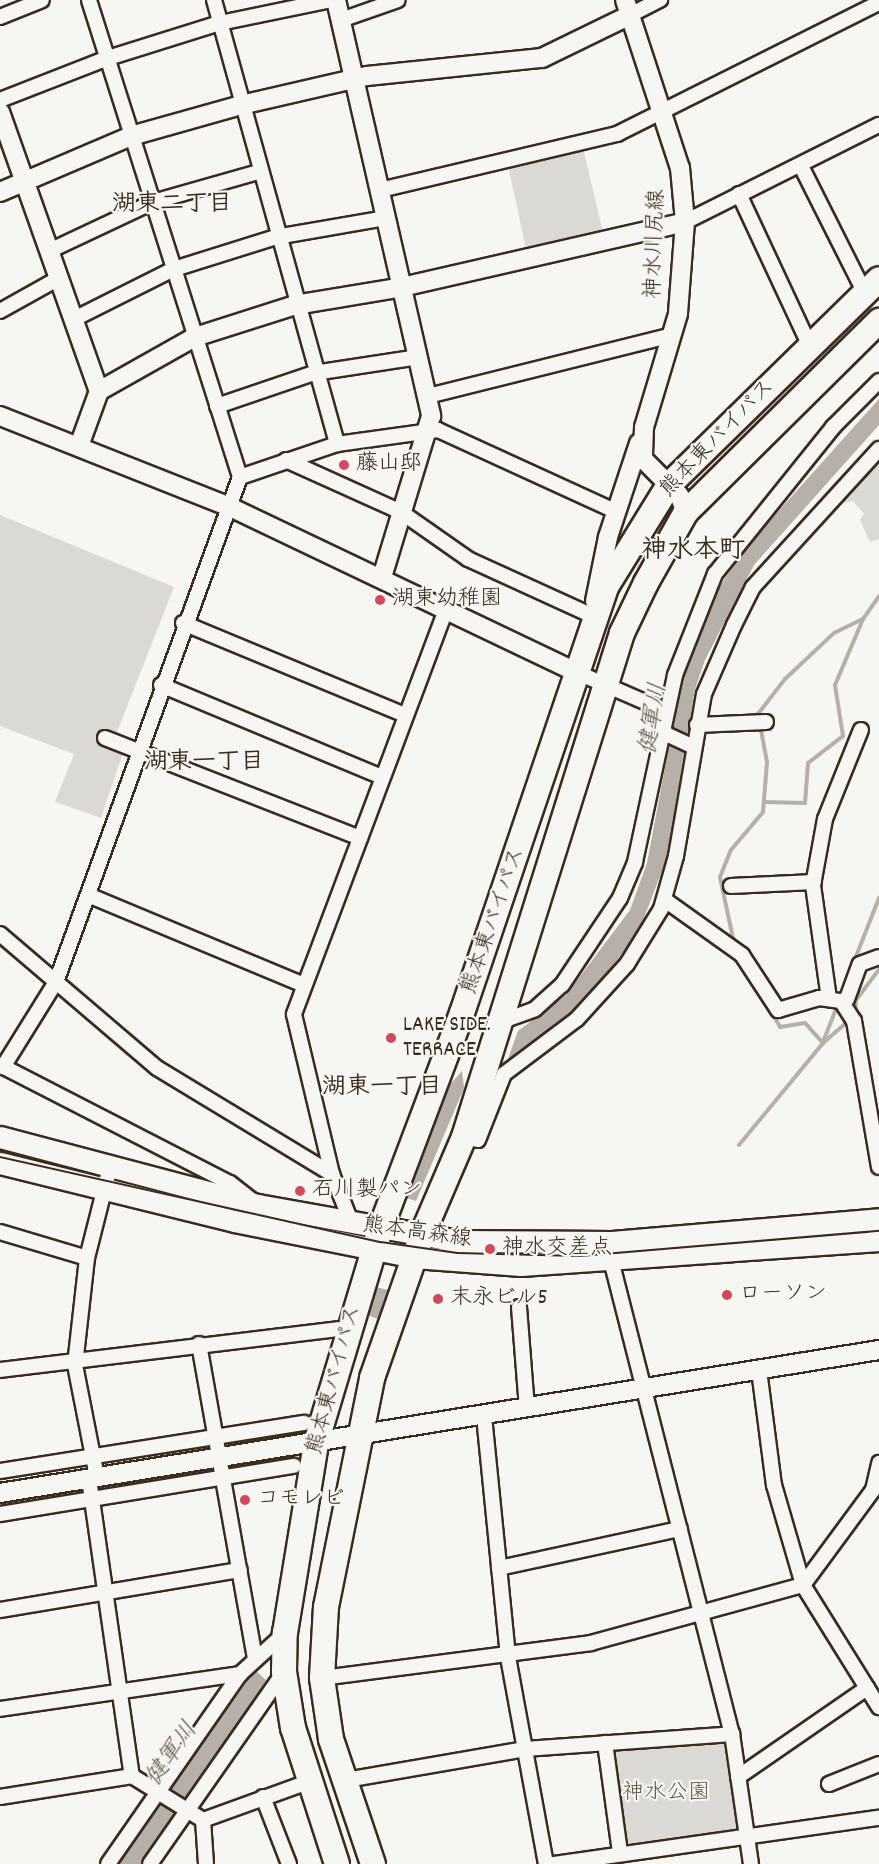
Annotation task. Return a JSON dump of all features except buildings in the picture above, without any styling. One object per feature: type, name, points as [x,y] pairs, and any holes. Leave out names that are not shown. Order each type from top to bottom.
[{"type":"highway","name":"熊本東バイパス","points":[[337,1864],[293,1728],[284,1672],[285,1634],[310,1433],[376,1240],[466,1002],[592,620],[630,542],[669,485],[872,286]]},
{"type":"highway","name":"熊本東バイパス","points":[[373,1864],[331,1739],[322,1678],[326,1607],[372,1378],[418,1246],[464,1137],[622,633],[686,512],[879,321]]},
{"type":"main road","name":"熊本高森線","points":[[0,1137],[258,1205],[352,1224],[376,1240]]},
{"type":"main road","name":"熊本高森線","points":[[0,1163],[105,1190],[521,1265],[879,1239]]},
{"type":"main road","name":"熊本高森線","points":[[418,1246],[481,1242],[612,1242],[879,1220]]},
{"type":"street","points":[[0,17],[42,0]]},
{"type":"street","points":[[89,0],[240,477],[183,623],[56,982],[1,1066],[230,1183],[258,1205]]},
{"type":"street","points":[[214,0],[276,237],[314,373],[337,444]]},
{"type":"street","points":[[0,100],[108,58],[220,23],[331,0]]},
{"type":"street","points":[[336,0],[428,396],[428,430],[382,577]]},
{"type":"street","points":[[340,20],[398,0]]},
{"type":"street","points":[[0,192],[23,179],[131,135],[241,105],[354,79],[542,58],[627,8],[660,0]]},
{"type":"street","points":[[380,190],[617,134],[662,114],[875,7]]},
{"type":"street","name":"神水川尻線","points":[[627,8],[683,183],[685,222],[673,335],[644,427],[643,459],[669,485],[686,512]]},
{"type":"street","points":[[0,112],[99,391],[79,446]]},
{"type":"street","points":[[99,391],[195,337],[295,305],[402,287],[685,222],[879,125]]},
{"type":"street","points":[[801,166],[872,286]]},
{"type":"street","points":[[49,251],[153,202],[258,172]]},
{"type":"street","points":[[739,194],[810,346]]},
{"type":"street","points":[[74,320],[174,269],[276,237],[386,218]]},
{"type":"street","points":[[0,311],[59,278]]},
{"type":"street","points":[[428,396],[673,335]]},
{"type":"street","points":[[217,406],[314,373],[419,357]]},
{"type":"street","points":[[500,1022],[535,1009],[561,985],[620,898],[635,862],[664,729],[715,574],[818,444],[879,381]]},
{"type":"street","points":[[0,417],[230,507],[382,577],[576,672],[652,705],[664,729],[692,747]]},
{"type":"street","points":[[286,460],[401,512],[468,559],[592,620],[598,575],[644,427]]},
{"type":"street","points":[[240,477],[337,444],[428,430],[616,512]]},
{"type":"street","points":[[464,1137],[478,1140],[504,1074],[560,1033],[627,964],[665,900],[692,747],[704,694],[753,587],[879,449]]},
{"type":"street","points":[[352,1224],[332,1174],[294,1014],[446,609]]},
{"type":"street","points":[[183,623],[405,715]]},
{"type":"street","points":[[161,685],[382,777]]},
{"type":"street","points":[[697,725],[765,722]]},
{"type":"street","points":[[861,730],[825,819],[814,882],[835,1000],[854,1021],[877,1144],[879,1167]]},
{"type":"street","points":[[105,738],[139,747],[360,838]]},
{"type":"street","points":[[731,886],[814,882]]},
{"type":"street","points":[[88,895],[304,985]]},
{"type":"street","points":[[665,900],[742,955],[774,1008],[847,999],[860,964],[879,957]]},
{"type":"street","points":[[0,934],[157,1068],[254,1122],[332,1174]]},
{"type":"street","points":[[110,1167],[87,1258],[76,1358],[93,1456],[91,1499],[132,1776]]},
{"type":"street","points":[[0,1232],[87,1258]]},
{"type":"street","points":[[610,1260],[732,1734],[751,1864]]},
{"type":"street","points":[[519,1307],[527,1408]]},
{"type":"street","points":[[0,1370],[76,1358],[347,1328]]},
{"type":"street","points":[[199,1344],[255,1658]]},
{"type":"street","points":[[0,1471],[216,1436],[360,1434],[484,1416],[879,1350]]},
{"type":"street","points":[[759,1370],[774,1485],[803,1585],[879,1707]]},
{"type":"street","points":[[484,1416],[508,1657],[546,1864]]},
{"type":"street","points":[[0,1493],[220,1460],[310,1433]]},
{"type":"street","points":[[322,1678],[508,1657],[591,1643],[803,1585],[873,1490],[879,1463]]},
{"type":"street","points":[[0,1514],[294,1466]]},
{"type":"street","points":[[499,1568],[680,1529]]},
{"type":"street","points":[[0,1610],[240,1570]]},
{"type":"street","points":[[108,1864],[240,1674],[255,1658],[285,1634]]},
{"type":"street","points":[[150,1864],[184,1808],[284,1672]]},
{"type":"street","points":[[0,1709],[240,1674]]},
{"type":"street","points":[[738,1777],[867,1688]]},
{"type":"street","points":[[346,1780],[525,1749],[732,1734]]},
{"type":"street","points":[[605,1743],[620,1854]]},
{"type":"street","points":[[829,1784],[879,1764]]},
{"type":"street","points":[[0,1797],[132,1776],[159,1789],[203,1820]]},
{"type":"street","points":[[203,1820],[310,1781]]},
{"type":"street","points":[[263,1797],[289,1864]]},
{"type":"street","points":[[554,1864],[879,1818]]},
{"type":"street","points":[[203,1820],[206,1864]]},
{"type":"green space","points":[[583,148],[604,237],[527,253],[508,166]]},
{"type":"green space","points":[[879,454],[879,539],[870,542],[860,520],[864,514],[853,501],[832,505]]},
{"type":"green space","points":[[0,515],[174,587],[117,732],[128,738],[101,818],[55,802],[74,754],[0,726]]},
{"type":"green space","name":"神水公園","points":[[733,1739],[741,1833],[625,1847],[610,1751]]},
{"type":"shaded area","points":[[879,399],[879,425],[754,565],[705,660],[695,689],[667,858],[639,931],[584,1004],[505,1067],[518,1031],[566,995],[630,910],[647,863],[682,677],[719,587],[748,545]]},
{"type":"shaded area","points":[[462,1071],[464,1088],[416,1201],[401,1196],[446,1089]]},
{"type":"shaded area","points":[[372,1286],[388,1290],[378,1319],[364,1314]]},
{"type":"shaded area","points":[[255,1670],[266,1680],[246,1716],[144,1864],[117,1864]]},
{"type":"waterway","points":[[734,943],[720,877],[731,850],[763,812],[767,762],[758,714],[785,679],[834,633],[863,619],[879,596]]},
{"type":"waterway","points":[[764,802],[805,803],[808,763],[843,736],[835,685],[863,619]]},
{"type":"waterway","points":[[853,964],[879,898]]},
{"type":"waterway","points":[[855,1015],[856,1000],[879,969]]},
{"type":"waterway","points":[[823,1042],[838,1004]]},
{"type":"waterway","points":[[767,1005],[780,1027],[805,1023],[823,1043]]},
{"type":"waterway","points":[[739,1145],[823,1043],[849,1020]]},
{"type":"tram line","points":[[0,1157],[381,1242],[457,1253],[580,1256],[879,1231]]},
{"type":"place","name":"藤山邸","points":[[344,465]]},
{"type":"place","name":"湖東幼稚園","points":[[380,600]]},
{"type":"place","name":"LAKE SIDE. TERRACE","points":[[391,1038]]},
{"type":"place","name":"石川製パン","points":[[300,1191]]},
{"type":"place","name":"神水交差点","points":[[490,1249]]},
{"type":"place","name":"ローソン","points":[[727,1295]]},
{"type":"place","name":"末永ビル5","points":[[438,1299]]},
{"type":"place","name":"コモレビ","points":[[245,1500]]},
{"type":"district","name":"湖東二丁目","points":[[172,206]]},
{"type":"district","name":"神水本町","points":[[693,552]]},
{"type":"district","name":"湖東一丁目","points":[[204,764]]},
{"type":"district","name":"湖東一丁目","points":[[382,1089]]},
{"type":"water label","name":"健軍川","points":[[655,719]]},
{"type":"water label","name":"健軍川","points":[[173,1755]]}]
